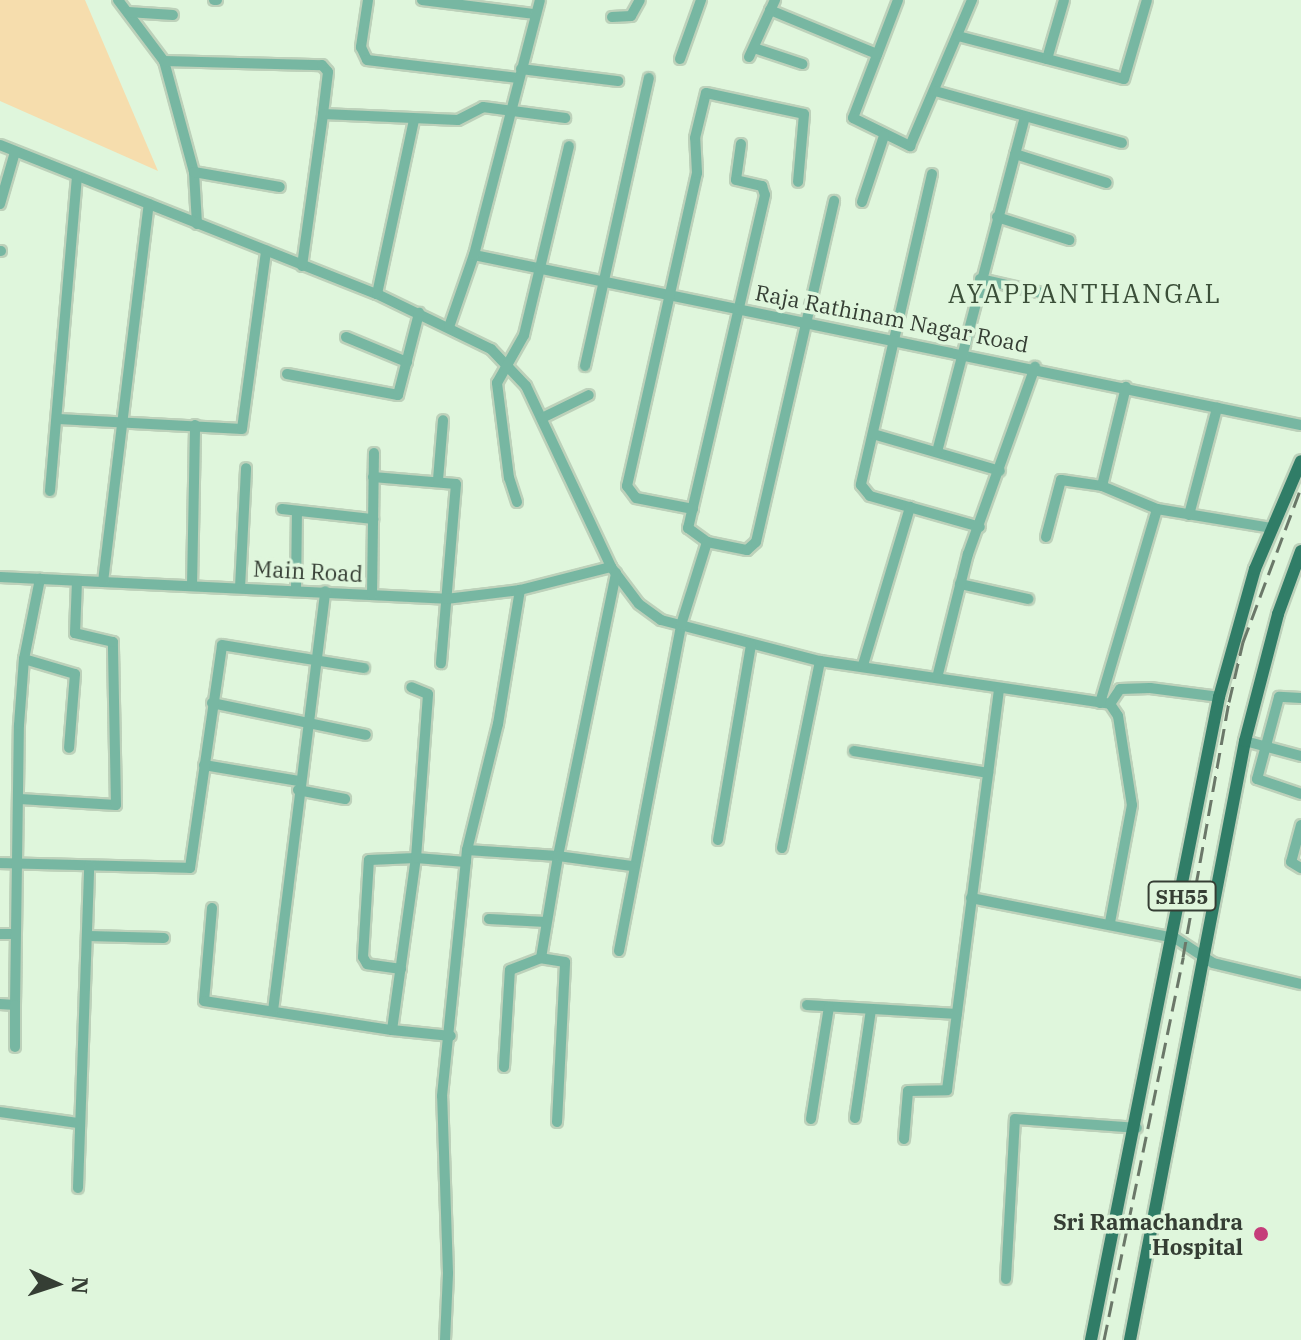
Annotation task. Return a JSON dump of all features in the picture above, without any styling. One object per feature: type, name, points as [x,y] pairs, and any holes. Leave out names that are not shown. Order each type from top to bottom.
[{"type":"main road","name":"SH55","points":[[1091,1340],[1175,938],[1219,697],[1236,626],[1272,528],[1301,461]]},
{"type":"main road","name":"SH55","points":[[1130,1340],[1245,741],[1278,614],[1301,551]]},
{"type":"street","points":[[118,0],[164,61],[194,172],[197,224]]},
{"type":"street","points":[[368,0],[361,47],[367,60],[618,81]]},
{"type":"street","points":[[422,0],[468,3],[535,14]]},
{"type":"street","points":[[449,327],[474,255],[540,0]]},
{"type":"street","points":[[612,17],[631,16],[640,0]]},
{"type":"street","points":[[680,59],[701,0]]},
{"type":"street","points":[[898,0],[853,118],[884,136],[911,145],[972,0]]},
{"type":"street","points":[[1047,59],[1064,0]]},
{"type":"street","points":[[958,36],[1127,78],[1147,0]]},
{"type":"street","points":[[802,64],[751,52],[772,5],[877,54]]},
{"type":"street","points":[[128,12],[173,15]]},
{"type":"street","points":[[164,61],[322,65],[328,72],[302,266]]},
{"type":"street","points":[[585,366],[649,78]]},
{"type":"street","points":[[935,91],[1122,143]]},
{"type":"street","points":[[693,509],[636,498],[627,486],[699,165],[695,133],[706,93],[804,114],[798,182]]},
{"type":"street","points":[[323,114],[414,120],[464,119],[483,107],[511,108],[565,118]]},
{"type":"street","points":[[937,452],[961,351],[1025,117]]},
{"type":"street","points":[[377,294],[414,120]]},
{"type":"street","points":[[862,202],[884,136]]},
{"type":"street","points":[[741,144],[736,180],[762,186],[765,195],[689,532],[707,542],[747,550],[756,542],[834,201]]},
{"type":"street","points":[[0,145],[377,294],[449,327],[507,361],[542,418],[613,570],[639,604],[661,620],[820,661],[863,665],[999,691],[1105,704],[1118,716],[1132,805],[1110,923]]},
{"type":"street","points":[[517,502],[509,478],[497,383],[524,335],[569,146]]},
{"type":"street","points":[[0,204],[15,152]]},
{"type":"street","points":[[1015,154],[1107,183]]},
{"type":"street","points":[[194,172],[280,187]]},
{"type":"street","points":[[932,174],[862,490],[980,527]]},
{"type":"street","points":[[50,491],[59,419],[77,177]]},
{"type":"street","points":[[103,582],[149,204]]},
{"type":"street","points":[[997,217],[1069,240]]},
{"type":"street","points":[[59,419],[195,425],[237,431],[245,424],[266,251]]},
{"type":"street","name":"Raja Rathinam Nagar Road","points":[[474,255],[961,351],[1301,425]]},
{"type":"street","points":[[980,279],[1042,293]]},
{"type":"street","points":[[287,374],[392,397],[400,392],[419,313]]},
{"type":"street","points":[[346,337],[407,362]]},
{"type":"street","points":[[937,678],[960,584],[1035,367]]},
{"type":"street","points":[[1102,486],[1126,387]]},
{"type":"street","points":[[542,418],[589,395]]},
{"type":"street","points":[[1189,515],[1217,408]]},
{"type":"street","points":[[438,480],[443,420]]},
{"type":"street","points":[[192,586],[195,425]]},
{"type":"street","points":[[873,434],[1000,471]]},
{"type":"street","points":[[372,595],[374,453]]},
{"type":"street","points":[[240,588],[246,468]]},
{"type":"street","points":[[373,477],[438,480],[453,482],[457,488],[441,663]]},
{"type":"street","points":[[1046,537],[1059,481],[1102,486],[1157,509],[1272,528]]},
{"type":"street","points":[[863,665],[910,507]]},
{"type":"street","points":[[282,509],[373,519]]},
{"type":"street","points":[[1105,704],[1157,509]]},
{"type":"street","points":[[296,590],[297,511]]},
{"type":"street","points":[[619,951],[632,866],[681,625],[707,542]]},
{"type":"street","points":[[541,958],[613,570]]},
{"type":"street","name":"Main Road","points":[[0,577],[446,599],[520,590],[613,570]]},
{"type":"street","points":[[15,1047],[14,934],[24,659],[40,579]]},
{"type":"street","points":[[20,799],[116,805],[113,642],[75,633],[77,581]]},
{"type":"street","points":[[960,584],[1028,599]]},
{"type":"street","points":[[445,1340],[447,1232],[440,1120],[467,856],[498,724],[520,590]]},
{"type":"street","points":[[273,1011],[298,786],[325,591]]},
{"type":"street","points":[[0,863],[190,868],[218,652],[226,643],[364,668]]},
{"type":"street","points":[[718,840],[751,645]]},
{"type":"street","points":[[24,659],[75,674],[69,748]]},
{"type":"street","points":[[782,848],[820,661]]},
{"type":"street","points":[[392,1030],[416,858],[428,694],[411,687]]},
{"type":"street","points":[[1105,704],[1120,689],[1135,688],[1219,697]]},
{"type":"street","points":[[904,1139],[908,1091],[947,1090],[999,691]]},
{"type":"street","points":[[1301,698],[1279,697],[1265,746],[1259,783],[1301,794]]},
{"type":"street","points":[[212,703],[366,735]]},
{"type":"street","points":[[1245,741],[1301,756]]},
{"type":"street","points":[[854,751],[988,773]]},
{"type":"street","points":[[204,765],[345,799]]},
{"type":"street","points":[[1301,825],[1291,862],[1301,868]]},
{"type":"street","points":[[401,969],[364,961],[368,865],[374,858],[558,856],[632,866]]},
{"type":"street","points":[[78,1188],[89,866]]},
{"type":"street","points":[[971,898],[1175,938],[1202,958],[1301,984]]},
{"type":"street","points":[[212,908],[202,999],[392,1030],[451,1036]]},
{"type":"street","points":[[489,919],[546,922]]},
{"type":"street","points":[[0,934],[14,934]]},
{"type":"street","points":[[88,936],[164,938]]},
{"type":"street","points":[[504,1067],[510,970],[541,958],[565,962],[557,1122]]},
{"type":"street","points":[[0,1004],[15,1005]]},
{"type":"street","points":[[807,1005],[957,1014]]},
{"type":"street","points":[[811,1119],[829,1007]]},
{"type":"street","points":[[855,1118],[871,1009]]},
{"type":"street","points":[[0,1112],[78,1123]]},
{"type":"street","points":[[1006,1279],[1015,1119],[1137,1128]]},
{"type":"shaded area","points":[[0,0],[85,0],[158,171],[0,101]]},
{"type":"railway","points":[[1104,1340],[1183,957],[1229,702],[1243,642],[1301,488]]},
{"type":"place","name":"Sri Ramachandra Hospital","points":[[1261,1234]]},
{"type":"district","name":"AYAPPANTHANGAL","points":[[1085,294]]}]
